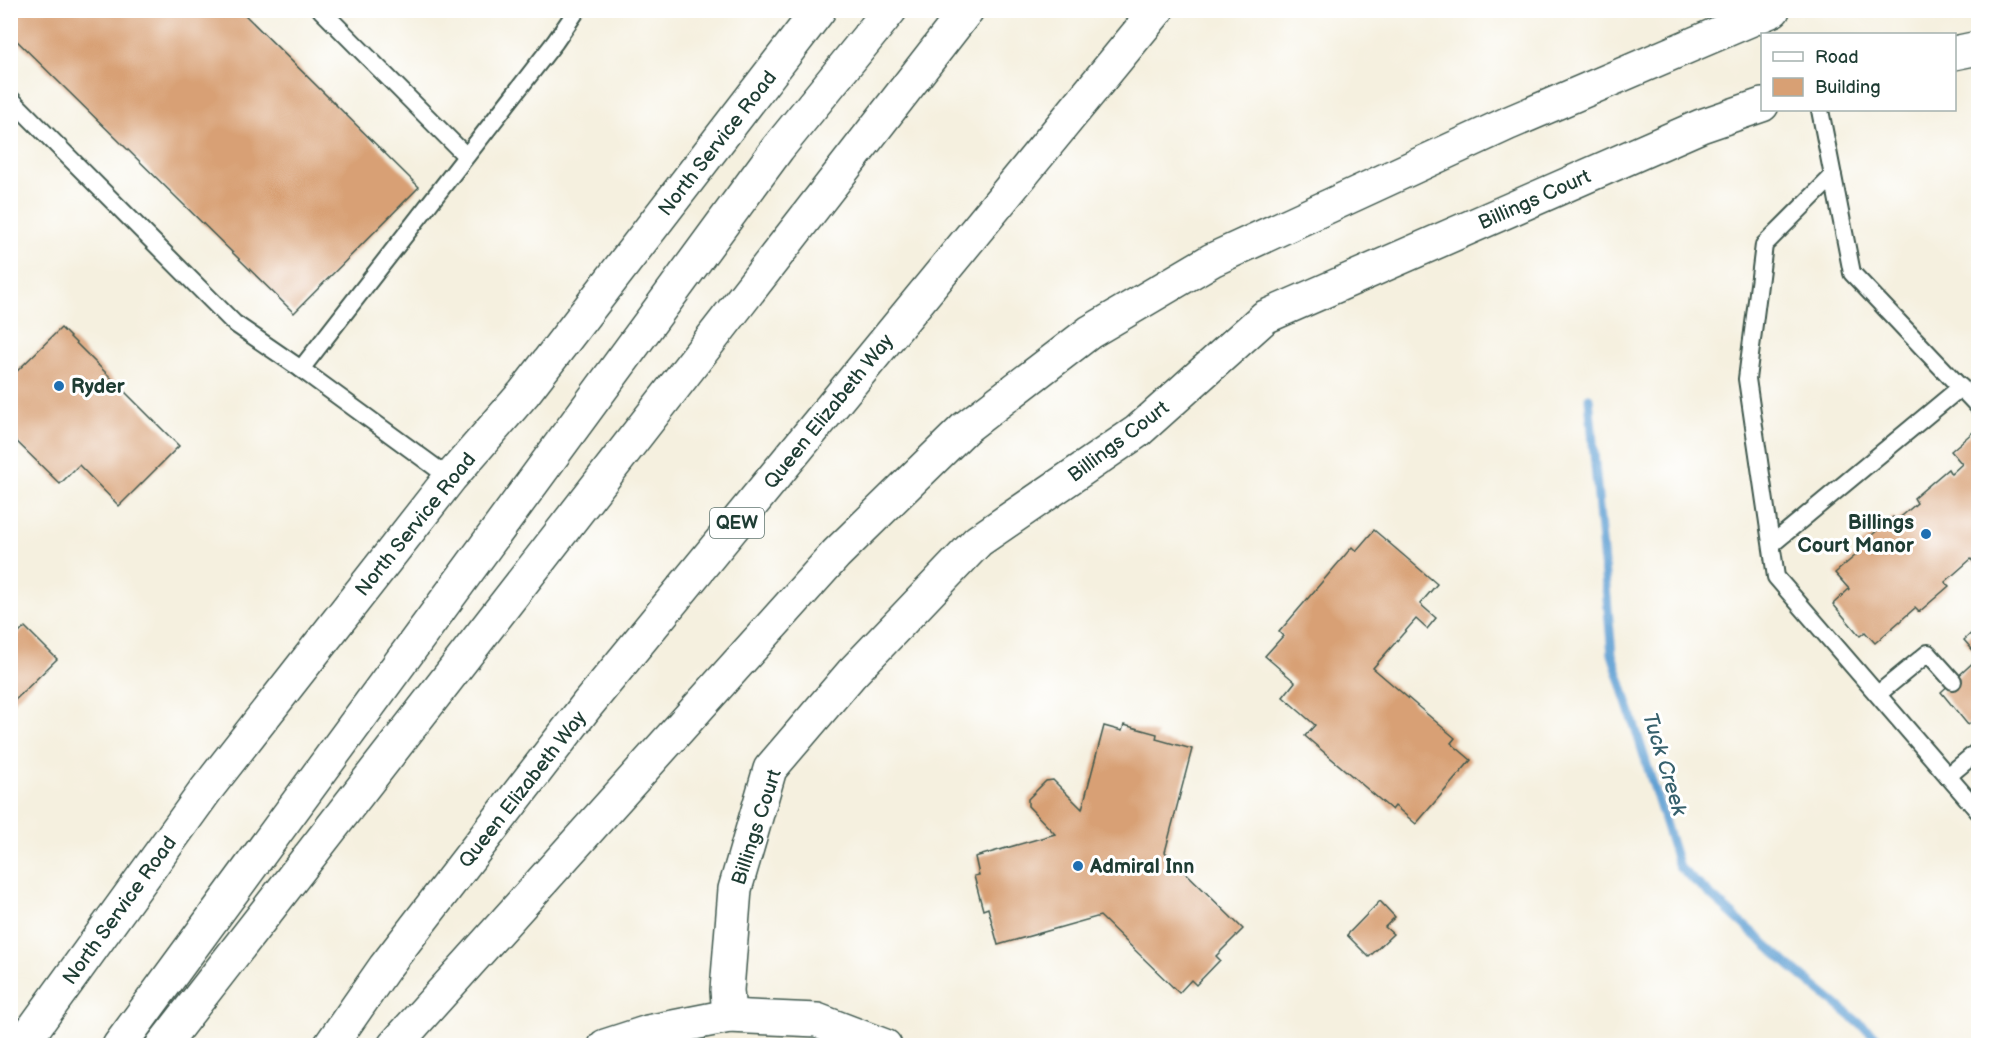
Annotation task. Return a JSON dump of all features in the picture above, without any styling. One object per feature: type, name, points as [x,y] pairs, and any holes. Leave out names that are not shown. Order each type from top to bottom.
[{"type":"main road","name":"North Service Road","points":[[21,1046],[206,790],[450,478],[524,393],[819,10]]},
{"type":"main road","points":[[119,1046],[778,148],[890,10]]},
{"type":"main road","points":[[162,1046],[967,10]]},
{"type":"main road","name":"Queen Elizabeth Way","points":[[330,1046],[385,967],[587,705],[1157,10]]},
{"type":"main road","points":[[394,1046],[836,554],[965,428],[1090,332],[1212,260],[1509,123],[1773,10]]},
{"type":"main road","points":[[1956,53],[1978,48]]},
{"type":"main road","name":"Billings Court","points":[[729,1016],[727,990],[735,889],[770,769],[852,673],[978,541],[1138,431],[1266,317],[1701,126],[1761,105]]},
{"type":"main road","points":[[605,1046],[648,1032],[729,1016],[817,1020],[885,1046]]},
{"type":"lane","points":[[321,10],[466,156]]},
{"type":"lane","points":[[301,369],[555,42],[577,10]]},
{"type":"lane","points":[[10,98],[234,323],[450,478]]},
{"type":"lane","points":[[1820,111],[1852,273],[1978,406]]},
{"type":"lane","points":[[1833,176],[1764,245],[1747,379],[1776,577],[1978,811]]},
{"type":"lane","points":[[1772,544],[1961,387]]},
{"type":"lane","points":[[1878,694],[1928,653],[1953,681]]},
{"type":"lane","points":[[1948,776],[1978,751]]},
{"type":"building","points":[[10,10],[240,10],[419,187],[294,313],[10,34]]},
{"type":"building","points":[[61,328],[179,446],[119,506],[79,465],[60,484],[10,435],[10,378]]},
{"type":"building","name":"Billings Court Manor","points":[[1973,432],[1978,439],[1978,568],[1971,559],[1945,582],[1949,586],[1919,612],[1915,608],[1875,643],[1865,632],[1860,636],[1833,604],[1849,589],[1835,573],[1862,550],[1859,546],[1893,517],[1896,521],[1917,503],[1914,498],[1948,469],[1951,474],[1962,464],[1951,451]]},
{"type":"building","points":[[1374,530],[1437,584],[1420,604],[1436,618],[1427,629],[1416,619],[1373,668],[1455,738],[1451,743],[1471,760],[1416,824],[1395,806],[1392,810],[1305,736],[1315,725],[1283,697],[1295,682],[1265,656],[1283,636],[1279,632],[1352,547],[1356,551]]},
{"type":"building","points":[[25,627],[57,659],[10,705],[10,630],[16,636]]},
{"type":"building","points":[[1978,627],[1978,656],[1964,640]]},
{"type":"building","points":[[1978,658],[1978,716],[1968,725],[1941,692]]},
{"type":"building","name":"Admiral Inn","points":[[1124,725],[1157,734],[1156,739],[1192,749],[1165,852],[1243,929],[1216,956],[1220,960],[1196,985],[1191,980],[1179,993],[1100,916],[998,945],[988,908],[983,910],[974,876],[979,875],[975,857],[1055,834],[1028,806],[1028,799],[1046,781],[1053,780],[1082,809],[1104,726],[1122,731]]},
{"type":"building","points":[[1380,901],[1395,917],[1385,927],[1393,934],[1369,957],[1347,935]]},
{"type":"waterway","name":"Tuck Creek","points":[[1589,398],[1612,654],[1679,867],[1790,966],[1887,1046]]},
{"type":"place","name":"Ryder","points":[[59,386]]},
{"type":"place","name":"Billings Court Manor","points":[[1926,534]]},
{"type":"place","name":"Admiral Inn","points":[[1078,866]]}]
